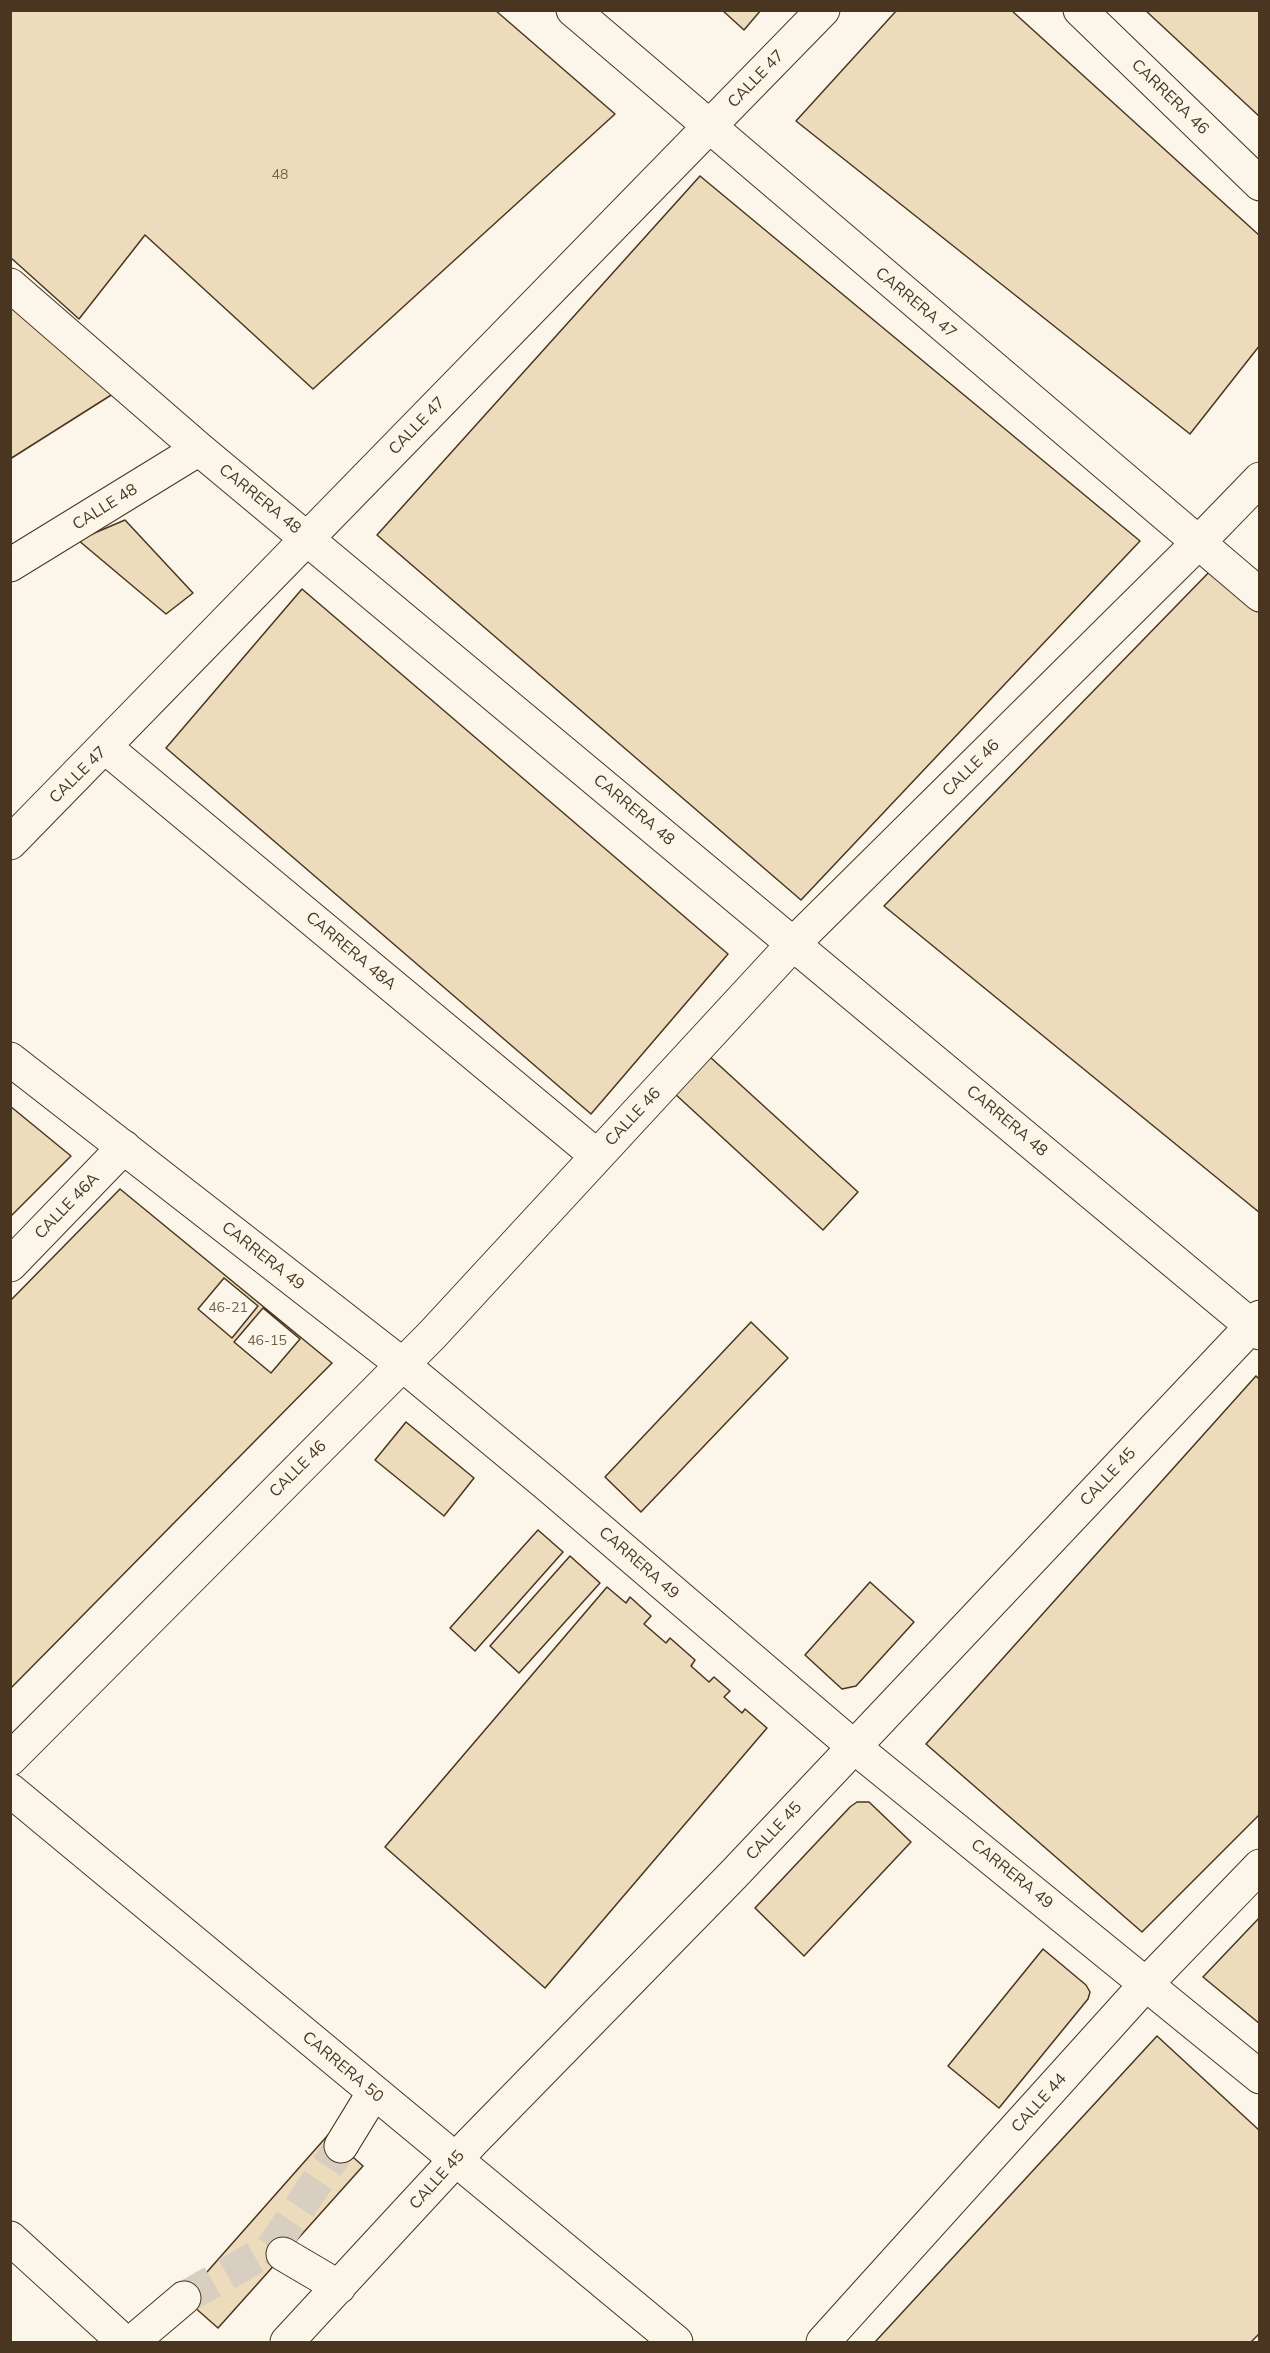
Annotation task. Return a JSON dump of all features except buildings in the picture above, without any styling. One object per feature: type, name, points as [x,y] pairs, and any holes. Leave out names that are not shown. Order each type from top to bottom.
[{"type":"street","name":"CARRERA 47","points":[[573,10],[708,128],[1260,595]]},
{"type":"street","name":"CALLE 47","points":[[10,843],[823,10]]},
{"type":"street","name":"CARRERA 46","points":[[1080,10],[1260,184]]},
{"type":"street","name":"CARRERA 48","points":[[10,285],[199,449],[1257,1325]]},
{"type":"street","name":"CALLE 48","points":[[10,565],[199,449]]},
{"type":"street","name":"CALLE 46","points":[[10,1759],[403,1365],[794,943],[1260,479]]},
{"type":"street","name":"CARRERA 48A","points":[[105,747],[597,1156]]},
{"type":"street","name":"CARRERA 49","points":[[10,1059],[403,1365],[550,1487],[853,1746],[1260,2077]]},
{"type":"street","name":"CALLE 46A","points":[[10,1265],[124,1147]]},
{"type":"street","name":"CALLE 45","points":[[287,2343],[456,2160],[734,1874],[853,1746],[1257,1325]]},
{"type":"street","name":"CARRERA 50","points":[[10,1790],[676,2343]]},
{"type":"street","name":"CALLE 44","points":[[823,2343],[1146,1984],[1260,1866]]},
{"type":"street","points":[[341,2146],[374,2092]]},
{"type":"street","points":[[10,2238],[124,2343]]},
{"type":"street","points":[[283,2254],[339,2287]]},
{"type":"street","points":[[132,2343],[184,2298]]},
{"type":"tunnel","points":[[272,2248],[341,2146]]},
{"type":"tunnel","points":[[184,2298],[272,2248],[283,2254]]}]
